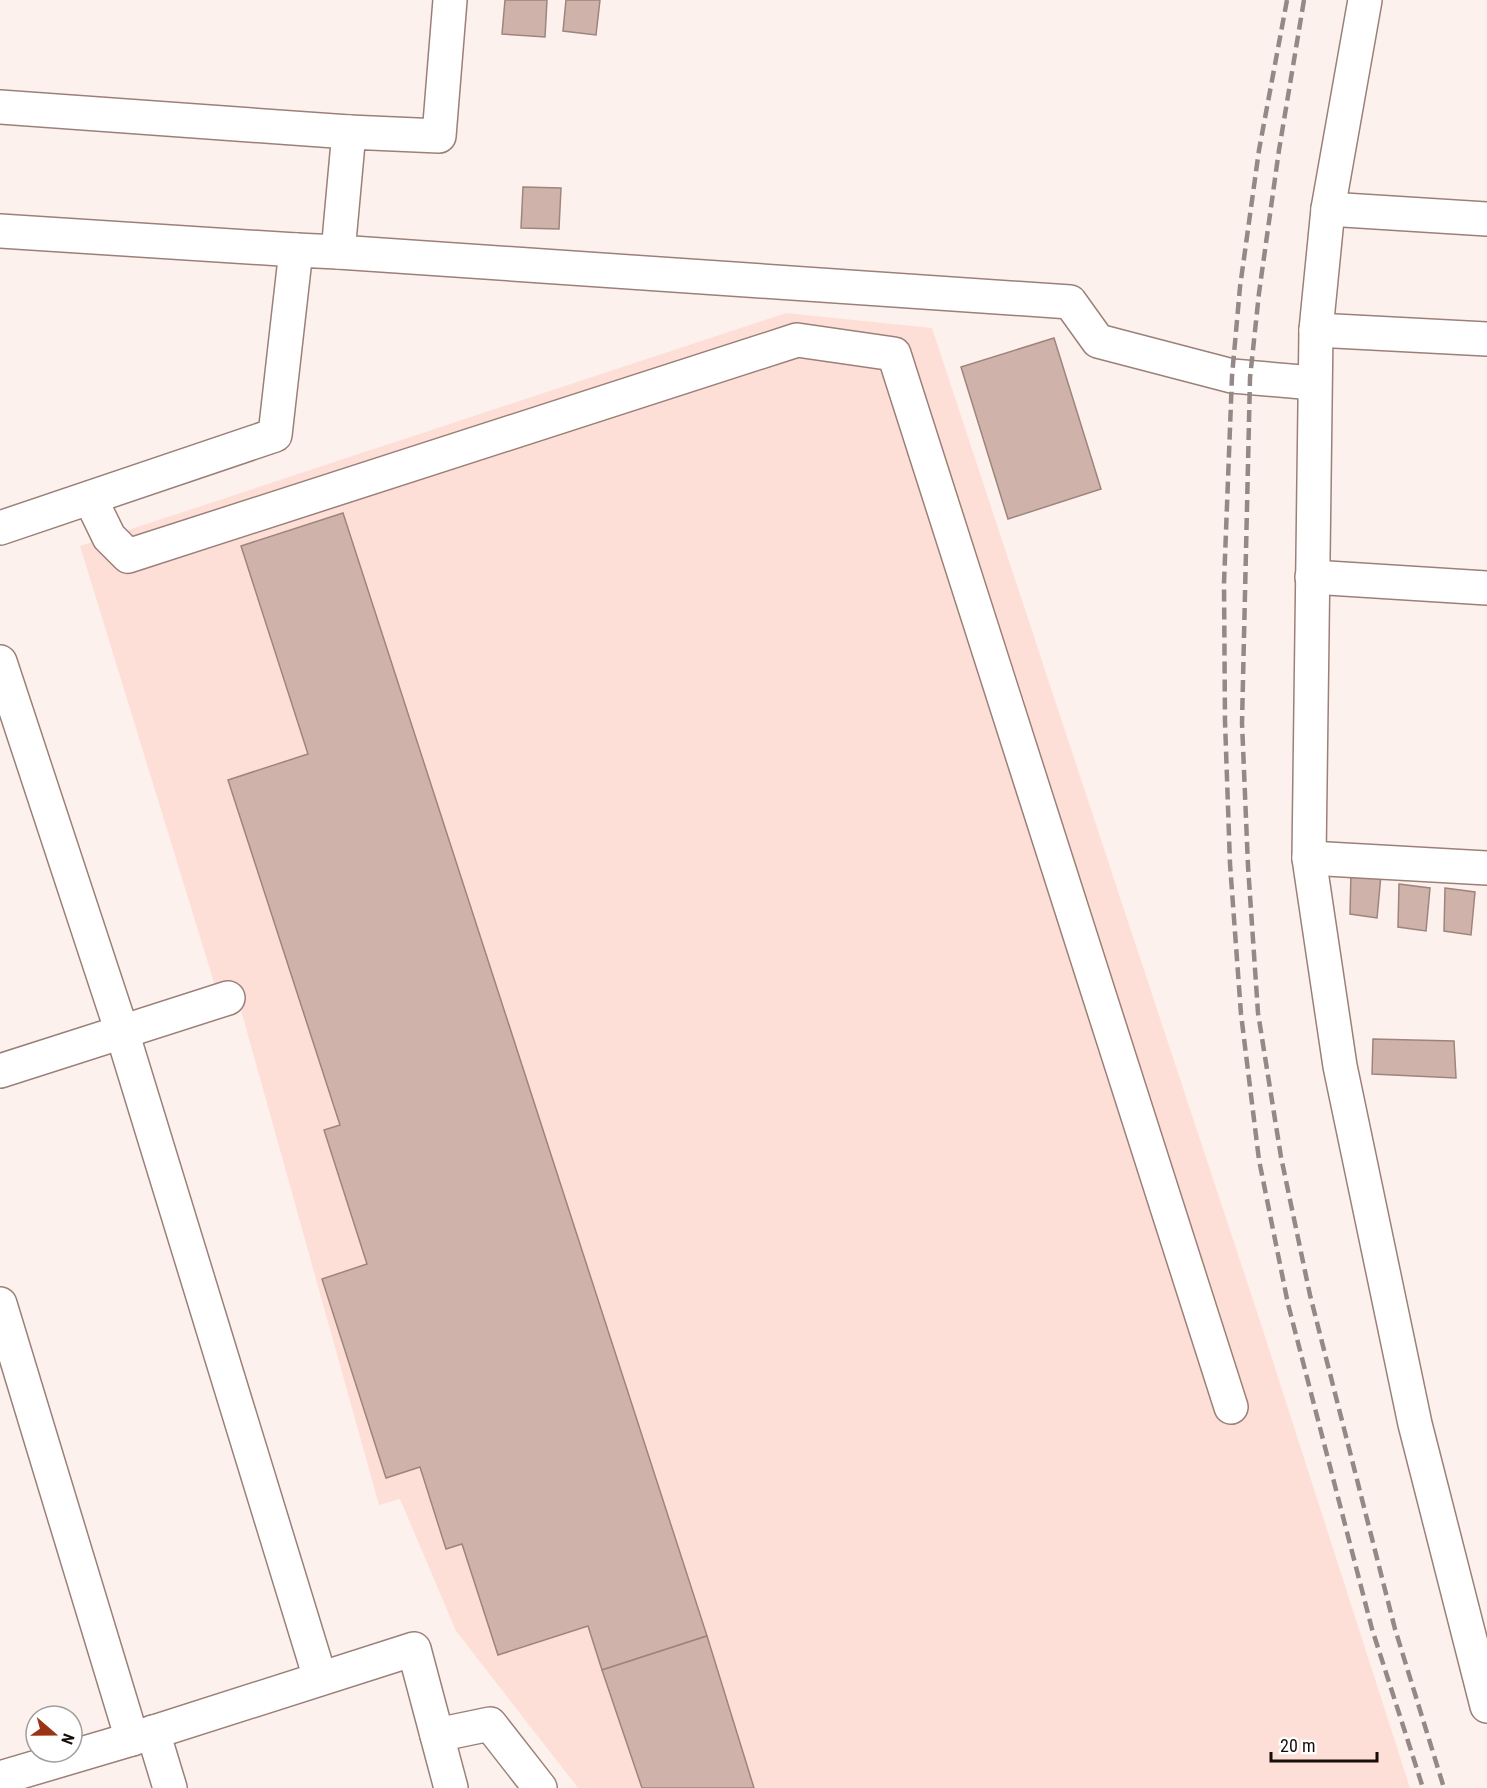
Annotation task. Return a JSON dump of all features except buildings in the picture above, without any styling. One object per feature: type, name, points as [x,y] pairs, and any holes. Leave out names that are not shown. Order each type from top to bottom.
[{"type":"street","points":[[0,107],[349,132],[440,136],[450,0]]},
{"type":"street","points":[[1365,0],[1328,209],[1316,330],[1310,858],[1340,1066],[1415,1424],[1487,1706]]},
{"type":"street","points":[[339,252],[349,132]]},
{"type":"street","points":[[1328,209],[1487,219]]},
{"type":"street","points":[[0,231],[1070,302],[1098,340],[1232,376],[1314,383]]},
{"type":"street","points":[[0,528],[275,435],[296,250]]},
{"type":"street","points":[[1316,330],[1487,339]]},
{"type":"street","points":[[90,498],[110,537],[128,556],[797,340],[894,354],[1231,1407]]},
{"type":"street","points":[[1312,577],[1487,588]]},
{"type":"street","points":[[0,662],[122,1032],[320,1678]]},
{"type":"street","points":[[1310,858],[1487,868]]},
{"type":"street","points":[[0,1071],[228,998]]},
{"type":"street","points":[[0,1304],[142,1735],[170,1788]]},
{"type":"street","points":[[0,1778],[414,1649],[451,1788]]},
{"type":"street","points":[[437,1735],[490,1724],[540,1788]]},
{"type":"shaded area","points":[[786,313],[932,328],[1260,1321],[1410,1788],[578,1788],[456,1631],[400,1499],[379,1505],[234,985],[216,989],[80,546]]},
{"type":"railway","points":[[1287,0],[1259,150],[1240,287],[1232,376],[1224,583],[1225,721],[1230,864],[1241,1014],[1259,1160],[1288,1304],[1372,1629],[1423,1788]]},
{"type":"railway","points":[[1304,0],[1279,150],[1250,378],[1242,723],[1248,866],[1258,1013],[1281,1157],[1310,1295],[1395,1629],[1444,1788]]}]
